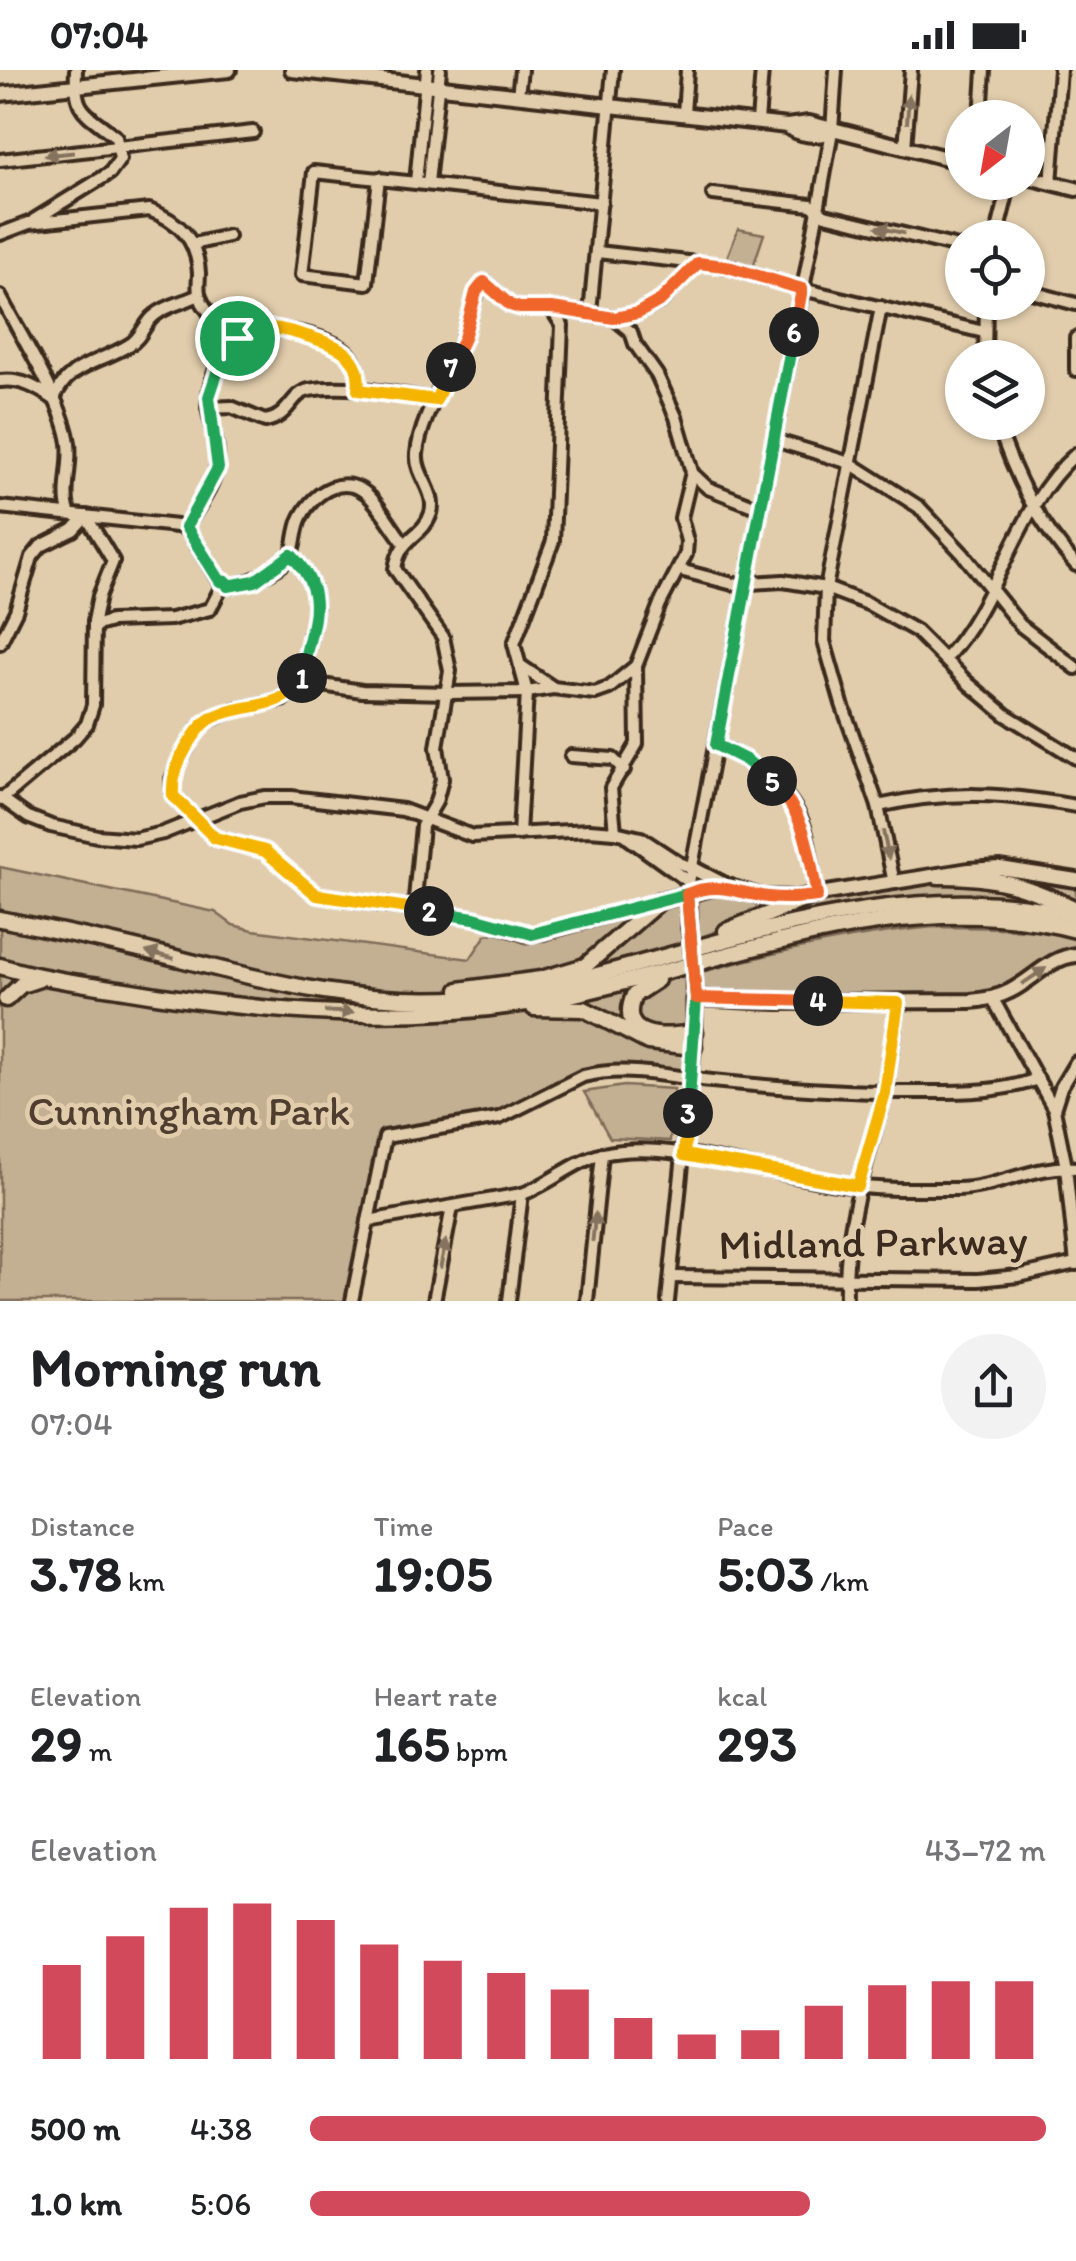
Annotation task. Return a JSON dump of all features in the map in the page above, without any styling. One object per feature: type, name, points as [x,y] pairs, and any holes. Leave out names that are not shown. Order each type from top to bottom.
[{"type":"highway","points":[[938,876],[980,875],[1010,882],[1076,908]]},
{"type":"highway","points":[[395,1000],[555,976],[705,939],[815,896]]},
{"type":"highway","points":[[555,976],[595,960],[660,900]]},
{"type":"highway","points":[[191,970],[324,994],[395,1000],[467,998],[549,988],[757,931],[866,910],[974,903],[1076,916]]},
{"type":"highway","points":[[0,919],[254,980]]},
{"type":"highway","points":[[0,919],[120,956]]},
{"type":"highway","points":[[0,966],[48,978],[194,1000],[410,1013],[509,1005],[595,990],[812,933],[920,919],[1018,919],[1076,930]]},
{"type":"highway","points":[[0,958],[101,980],[114,978]]},
{"type":"highway","points":[[695,1039],[646,1034],[634,1023],[630,1008],[634,995],[647,984],[705,960]]},
{"type":"highway","points":[[0,976],[6,998],[27,982],[48,978]]},
{"type":"highway","points":[[186,992],[278,1008]]},
{"type":"highway","points":[[509,1005],[584,1009],[648,1042],[695,1039]]},
{"type":"main road","points":[[0,94],[229,70]]},
{"type":"main road","points":[[292,70],[430,80],[610,106],[787,126],[825,126],[832,131],[945,158]]},
{"type":"main road","points":[[1045,181],[1076,189]]},
{"type":"main road","points":[[660,900],[689,881],[774,898],[815,896],[1000,868],[1076,880]]},
{"type":"main road","points":[[689,881],[730,887]]},
{"type":"main road","points":[[695,1039],[695,991],[898,1003],[992,998],[1029,980],[1058,959],[1076,955]]},
{"type":"street","points":[[0,234],[29,223],[116,168],[120,159],[116,138],[78,105],[76,70]]},
{"type":"street","points":[[422,183],[430,80],[440,70]]},
{"type":"street","points":[[518,95],[521,70]]},
{"type":"street","points":[[590,313],[613,70]]},
{"type":"street","points":[[684,114],[687,70]]},
{"type":"street","points":[[758,122],[762,70]]},
{"type":"street","points":[[695,991],[688,926],[689,881],[818,210],[832,131],[836,70]]},
{"type":"street","points":[[905,148],[910,70]]},
{"type":"street","points":[[982,100],[984,70]]},
{"type":"street","points":[[1052,183],[1060,70]]},
{"type":"street","points":[[0,160],[254,132]]},
{"type":"street","points":[[378,178],[366,283],[302,275],[314,172],[378,178],[601,203]]},
{"type":"street","points":[[713,194],[811,205],[825,215],[945,244]]},
{"type":"street","points":[[62,202],[68,219]]},
{"type":"street","points":[[29,223],[149,210],[173,221],[194,244],[198,295],[237,338]]},
{"type":"street","points":[[194,244],[228,236]]},
{"type":"street","points":[[597,252],[725,266],[802,289],[984,332]]},
{"type":"street","points":[[414,908],[422,826],[436,802],[442,780],[437,747],[450,672],[443,637],[395,569],[398,551],[424,525],[431,511],[431,497],[417,462],[419,442],[464,338],[476,292],[484,282],[510,305],[520,308],[552,308],[614,318],[638,313],[661,300],[698,263]]},
{"type":"street","points":[[54,400],[70,374],[127,347],[139,338],[154,316],[198,295]]},
{"type":"street","points":[[0,296],[54,400],[69,442],[65,500],[69,512]]},
{"type":"street","points":[[1045,296],[1076,304]]},
{"type":"street","points":[[880,307],[826,588],[824,641],[878,806],[894,884]]},
{"type":"street","points":[[519,834],[528,692],[514,644],[553,541],[562,325],[552,308]]},
{"type":"street","points":[[562,325],[576,311]]},
{"type":"street","points":[[631,332],[638,313]]},
{"type":"street","points":[[614,318],[631,332],[657,375],[676,417],[692,472],[682,511],[686,542],[680,570],[660,604],[636,666],[637,744],[611,788],[619,833]]},
{"type":"street","points":[[984,340],[985,320]]},
{"type":"street","points":[[186,527],[218,468],[208,408],[215,373],[237,338],[264,327],[286,330],[345,350],[357,370],[358,390]]},
{"type":"street","points":[[1076,338],[1076,370]]},
{"type":"street","points":[[0,381],[10,379],[34,386],[54,400]]},
{"type":"street","points":[[208,408],[231,407],[265,421],[284,414],[308,390],[358,390],[436,400]]},
{"type":"street","points":[[413,398],[430,416]]},
{"type":"street","points":[[774,440],[850,463],[919,507],[1020,625],[1076,668]]},
{"type":"street","points":[[1003,440],[1033,508],[1076,566]]},
{"type":"street","points":[[945,658],[967,632],[991,592],[1048,482],[1076,454]]},
{"type":"street","points":[[692,472],[708,488],[761,509]]},
{"type":"street","points":[[223,586],[255,581],[291,555],[302,516],[315,497],[334,486],[352,486],[365,492],[404,543]]},
{"type":"street","points":[[688,494],[708,488]]},
{"type":"street","points":[[0,506],[186,527]]},
{"type":"street","points":[[86,516],[113,561],[94,626],[93,705],[87,724],[75,738],[1,798],[44,824],[116,838],[149,837],[240,802],[277,796],[395,809],[467,836],[619,833],[646,840],[678,864],[689,881]]},
{"type":"street","points":[[0,643],[16,611],[32,557],[42,546],[73,530],[86,516]]},
{"type":"street","points":[[186,527],[223,586]]},
{"type":"street","points":[[291,555],[308,577],[316,600],[317,613],[302,682],[282,700],[234,710],[209,720],[198,730],[172,779],[173,796],[194,820],[215,838],[265,851],[317,895],[474,918],[532,934],[660,900]]},
{"type":"street","points":[[680,570],[734,584],[783,581],[826,588],[888,614],[916,631],[1006,715],[1076,758]]},
{"type":"street","points":[[94,626],[111,621],[143,622],[185,616],[210,609],[223,586]]},
{"type":"street","points":[[96,612],[111,621]]},
{"type":"street","points":[[519,665],[553,688]]},
{"type":"street","points":[[302,682],[339,690],[448,694],[553,688],[579,693],[594,692],[618,682],[636,666]]},
{"type":"street","points":[[618,682],[636,682]]},
{"type":"street","points":[[444,717],[466,693]]},
{"type":"street","points":[[716,745],[757,767],[793,806],[804,827],[815,896]]},
{"type":"street","points":[[571,756],[614,759],[624,770]]},
{"type":"street","points":[[878,806],[974,793],[1076,806]]},
{"type":"street","points":[[992,998],[1054,1109],[1071,1168],[1076,1263]]},
{"type":"street","points":[[846,1301],[849,1230],[885,1093],[898,1003]]},
{"type":"street","points":[[668,1301],[695,1039]]},
{"type":"street","points":[[1054,1109],[1061,1086],[1076,1062]]},
{"type":"street","points":[[352,1301],[385,1136],[499,1118],[598,1072],[638,1071],[828,1092],[982,1092],[1009,1090],[1038,1080]]},
{"type":"street","points":[[368,1221],[522,1194],[543,1187],[602,1154],[633,1150],[684,1155],[858,1186],[963,1189],[1071,1168]]},
{"type":"street","points":[[587,1301],[602,1154]]},
{"type":"street","points":[[509,1301],[522,1194]]},
{"type":"street","points":[[434,1301],[452,1207]]},
{"type":"street","name":"Midland Parkway","points":[[671,1278],[978,1280],[1076,1263]]},
{"type":"green space","points":[[738,229],[764,234],[753,267],[726,260]]},
{"type":"green space","name":"Cunningham Park","points":[[0,867],[215,912],[233,925],[253,930],[470,959],[486,935],[498,933],[527,944],[682,891],[684,958],[723,950],[684,962],[687,1069],[594,1076],[497,1120],[381,1136],[345,1301],[0,1301]]},
{"type":"green space","points":[[997,874],[1076,887],[1076,905]]},
{"type":"green space","points":[[966,877],[1046,901],[981,897],[714,939],[829,897]]},
{"type":"green space","points":[[717,888],[783,905],[699,938],[698,896]]},
{"type":"green space","points":[[934,927],[1005,928],[1058,934],[1076,938],[1076,949],[1052,957],[994,992],[974,996],[842,999],[713,993],[704,988],[702,972],[731,964],[846,939]]},
{"type":"green space","points":[[624,1086],[674,1089],[670,1141],[610,1138],[584,1092]]},
{"type":"route","points":[[237,338],[222,358],[209,397],[218,468],[186,527],[220,581],[228,586],[255,581],[291,555],[313,588],[317,613],[302,682],[282,700],[234,710],[209,720],[198,730],[172,779],[173,796],[181,807],[215,838],[265,851],[317,895],[474,918],[516,932],[543,933],[687,894],[695,984],[695,1032],[684,1155],[858,1186],[885,1093],[898,1003],[696,998],[695,984],[687,906],[687,894],[716,887],[774,898],[817,896],[804,827],[793,806],[757,767],[716,745],[802,289],[725,266],[698,263],[661,300],[638,313],[614,318],[552,308],[520,308],[510,305],[484,282],[476,292],[464,338],[436,400],[358,390],[354,362],[340,346],[276,327],[255,329],[237,338]]}]
